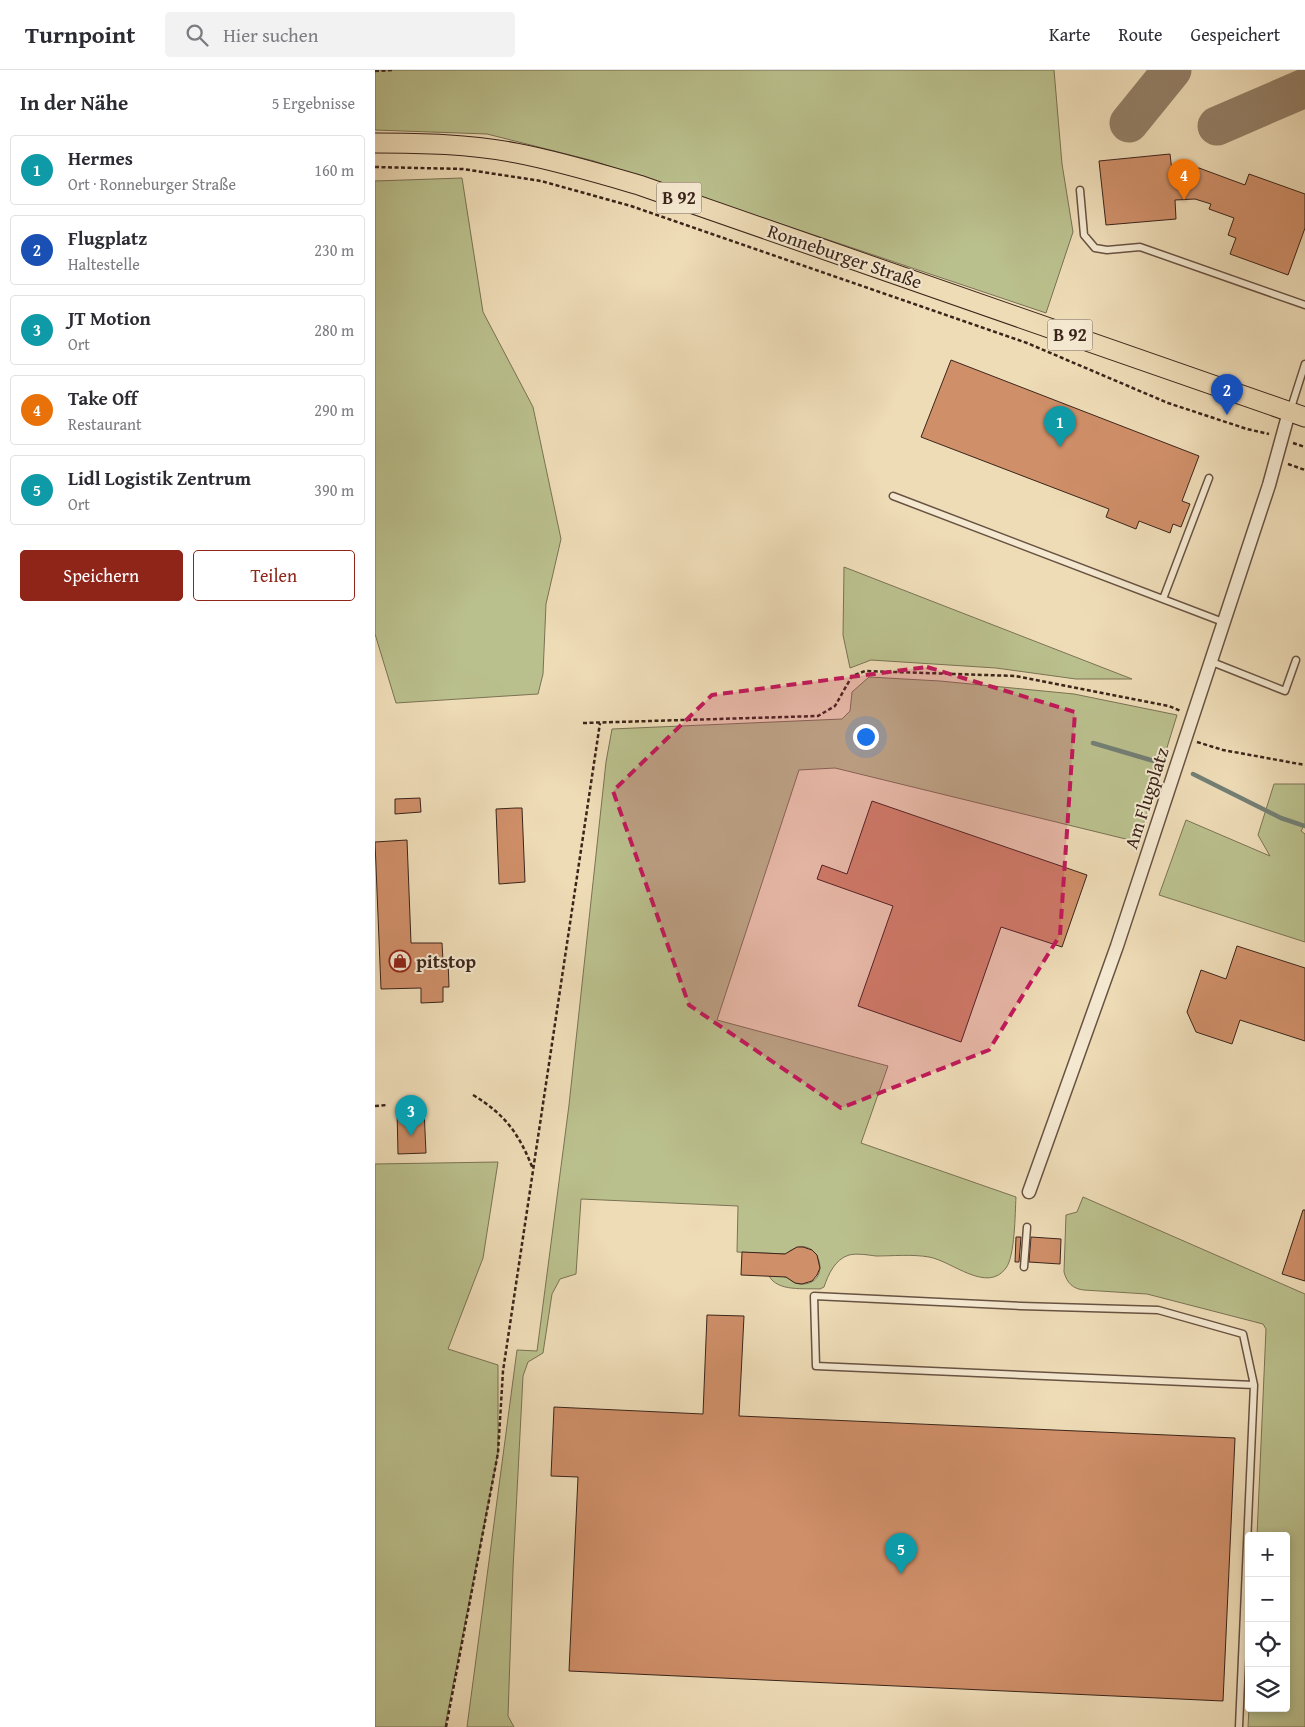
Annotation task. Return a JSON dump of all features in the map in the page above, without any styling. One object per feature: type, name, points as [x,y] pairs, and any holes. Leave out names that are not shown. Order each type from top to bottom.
[{"type":"main road","name":"Ronneburger Straße","points":[[375,143],[462,145],[515,153],[566,164],[639,185],[1297,414]]},
{"type":"street","name":"Am Flugplatz","points":[[1029,1192],[1120,937],[1282,439],[1297,414]]},
{"type":"lane","points":[[1079,190],[1084,235],[1095,248],[1107,250],[1140,247],[1305,305]]},
{"type":"lane","points":[[1297,414],[1305,364]]},
{"type":"lane","points":[[1163,599],[1209,478]]},
{"type":"lane","points":[[893,496],[1223,622]]},
{"type":"lane","points":[[1211,662],[1285,691],[1296,660]]},
{"type":"lane","points":[[1024,1267],[1027,1226]]},
{"type":"lane","points":[[1239,1727],[1254,1385],[1243,1334],[1158,1310],[1021,1306],[814,1296],[816,1366],[1254,1385]]},
{"type":"path","points":[[375,71],[393,70]]},
{"type":"path","points":[[375,167],[463,169],[541,180],[631,206],[1027,343],[1168,403],[1282,439]]},
{"type":"path","points":[[1276,460],[1305,470]]},
{"type":"path","points":[[583,723],[818,716],[835,706],[852,676],[865,671],[1015,676],[1169,706],[1193,714]]},
{"type":"path","points":[[446,1727],[498,1454],[503,1371],[599,723]]},
{"type":"path","points":[[1185,739],[1223,750],[1305,765]]},
{"type":"path","points":[[473,1095],[495,1110],[514,1129],[524,1146],[533,1170]]},
{"type":"path","points":[[375,1106],[387,1105]]},
{"type":"highlighted area","points":[[927,667],[1075,712],[1060,935],[989,1050],[841,1108],[689,1005],[613,791],[712,695]]},
{"type":"green space","points":[[375,70],[1054,70],[1062,164],[1073,232],[1046,313],[594,161],[487,134],[375,130]]},
{"type":"green space","points":[[462,178],[483,312],[533,407],[561,539],[546,604],[543,674],[538,694],[396,703],[375,634],[375,181]]},
{"type":"green space","points":[[844,567],[1132,679],[1076,679],[996,668],[871,660],[850,668],[843,635]]},
{"type":"green space","points":[[869,677],[940,681],[1074,694],[1177,715],[1138,842],[835,768],[799,770],[717,1020],[888,1066],[861,1143],[1016,1197],[1014,1234],[1009,1262],[1006,1268],[998,1275],[989,1278],[969,1274],[929,1257],[852,1254],[844,1257],[836,1264],[824,1287],[820,1289],[785,1287],[773,1281],[769,1276],[783,1276],[800,1284],[813,1281],[818,1275],[820,1267],[818,1258],[813,1251],[806,1247],[797,1247],[786,1254],[737,1252],[738,1206],[581,1199],[576,1274],[560,1279],[552,1294],[543,1353],[528,1362],[523,1376],[508,1716],[514,1727],[467,1727],[517,1350],[537,1351],[569,1105],[606,762],[612,729],[842,719],[850,711],[852,692]]},
{"type":"green space","points":[[1274,784],[1305,784],[1305,824],[1301,831],[1305,834],[1305,942],[1159,895],[1186,820],[1270,856],[1258,835]]},
{"type":"green space","points":[[498,1162],[483,1258],[448,1349],[498,1365],[498,1453],[445,1727],[375,1727],[375,1164]]},
{"type":"green space","points":[[1083,1197],[1305,1294],[1305,1727],[1248,1727],[1249,1712],[1290,1712],[1290,1532],[1257,1532],[1266,1329],[1263,1324],[1147,1294],[1084,1290],[1074,1287],[1064,1272],[1066,1215],[1077,1212]]},
{"type":"building","points":[[1170,154],[1172,171],[1199,168],[1245,185],[1249,174],[1305,194],[1305,228],[1288,275],[1230,254],[1236,238],[1228,235],[1234,218],[1209,209],[1211,204],[1195,199],[1175,200],[1176,219],[1106,225],[1099,161]]},
{"type":"building","points":[[951,360],[1199,456],[1182,501],[1190,504],[1181,527],[1173,524],[1170,533],[1139,521],[1136,529],[1106,517],[1109,509],[921,437]]},
{"type":"building","points":[[420,798],[421,812],[395,814],[395,799]]},
{"type":"building","points":[[872,801],[1087,875],[1062,947],[1001,927],[961,1042],[858,1006],[893,906],[817,879],[822,865],[847,874]]},
{"type":"building","points":[[522,808],[525,882],[499,884],[496,809]]},
{"type":"building","points":[[407,840],[411,943],[442,943],[443,961],[448,960],[449,987],[443,987],[443,1002],[421,1003],[421,988],[381,989],[375,842]]},
{"type":"building","points":[[1237,946],[1305,968],[1305,1041],[1240,1020],[1232,1044],[1196,1032],[1187,1012],[1201,970],[1226,979]]},
{"type":"building","points":[[424,1109],[426,1153],[398,1154],[397,1110]]},
{"type":"building","points":[[1303,1210],[1305,1210],[1305,1281],[1282,1274]]},
{"type":"building","points":[[1016,1237],[1021,1237],[1019,1262],[1015,1262]]},
{"type":"building","points":[[1031,1237],[1061,1239],[1060,1264],[1029,1262]]},
{"type":"building","points":[[797,1247],[812,1250],[817,1255],[820,1268],[812,1281],[802,1284],[795,1283],[786,1277],[741,1275],[742,1252],[785,1254]]},
{"type":"building","points":[[707,1315],[744,1316],[739,1416],[1235,1438],[1223,1701],[569,1671],[578,1477],[551,1476],[554,1407],[703,1414]]},
{"type":"waterway","points":[[1093,743],[1154,761]]},
{"type":"waterway","points":[[1193,774],[1281,818],[1305,826]]},
{"type":"taxiway","points":[[1129,123],[1172,70]]},
{"type":"taxiway","points":[[1217,126],[1305,88]]},
{"type":"place","name":"Take Off","points":[[1184,200]]},
{"type":"place","name":"Flugplatz","points":[[1227,415]]},
{"type":"place","name":"Hermes","points":[[1060,447]]},
{"type":"place","name":"pitstop","points":[[400,961]]},
{"type":"place","name":"JT Motion","points":[[411,1136]]},
{"type":"place","name":"Lidl Logistik Zentrum","points":[[901,1574]]}]
